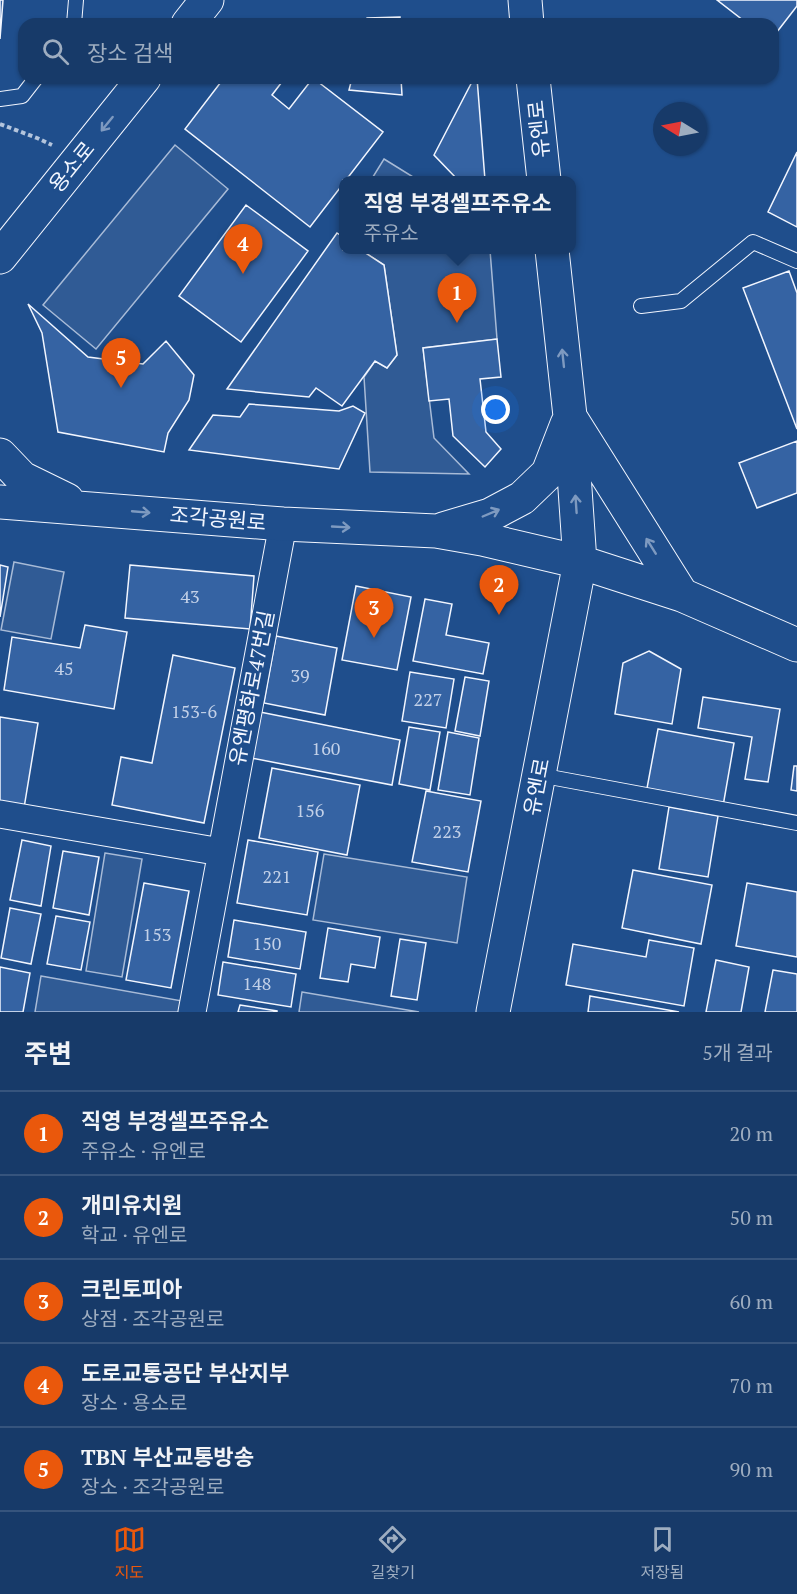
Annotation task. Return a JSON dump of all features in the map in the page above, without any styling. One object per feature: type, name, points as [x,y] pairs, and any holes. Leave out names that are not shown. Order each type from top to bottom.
[{"type":"main road","points":[[193,18],[207,0]]},
{"type":"main road","points":[[525,0],[526,18]]},
{"type":"main road","name":"용소로","points":[[0,257],[139,84]]},
{"type":"main road","name":"유엔로","points":[[534,84],[544,176]]},
{"type":"main road","points":[[553,254],[570,416],[682,595]]},
{"type":"main road","points":[[436,531],[490,515],[522,498],[548,473],[570,416]]},
{"type":"main road","name":"유엔로","points":[[493,1012],[580,562],[570,416]]},
{"type":"main road","points":[[0,454],[22,478],[83,507]]},
{"type":"main road","name":"조각공원로","points":[[0,502],[283,524],[436,531]]},
{"type":"main road","points":[[436,531],[482,539],[580,562],[682,595],[797,645]]},
{"type":"street","name":"유엔평화로47번길","points":[[192,1012],[283,524]]},
{"type":"street","points":[[0,814],[222,852]]},
{"type":"lane","points":[[74,18],[76,0]]},
{"type":"lane","points":[[0,99],[22,96],[31,84]]},
{"type":"lane","points":[[641,306],[681,301],[753,242],[797,261]]},
{"type":"lane","points":[[539,775],[797,823]]},
{"type":"path","points":[[0,124],[37,138],[79,159]]},
{"type":"shaded area","points":[[175,145],[228,189],[96,349],[43,305]]},
{"type":"shaded area","points":[[384,159],[412,176],[373,176]]},
{"type":"shaded area","points":[[367,254],[490,254],[497,339],[423,348],[434,438],[469,474],[370,472],[364,377],[375,361],[387,368],[397,355],[384,265]]},
{"type":"shaded area","points":[[14,562],[64,572],[51,639],[1,630]]},
{"type":"shaded area","points":[[105,853],[142,859],[122,977],[86,971]]},
{"type":"shaded area","points":[[324,854],[467,877],[457,943],[313,920]]},
{"type":"shaded area","points":[[41,976],[188,1002],[186,1012],[35,1012]]},
{"type":"shaded area","points":[[302,992],[419,1012],[299,1012]]},
{"type":"building","points":[[0,0],[3,0],[0,39]]},
{"type":"building","points":[[717,0],[797,0],[797,6],[779,29],[779,18],[740,18]]},
{"type":"building","points":[[219,84],[280,84],[272,95],[289,109],[308,84],[321,84],[383,132],[349,176],[339,176],[339,189],[310,227],[185,129]]},
{"type":"building","points":[[350,84],[401,84],[402,95],[349,90]]},
{"type":"building","points":[[471,84],[477,84],[485,176],[454,176],[434,155]]},
{"type":"building","points":[[797,152],[797,227],[768,212]]},
{"type":"building","points":[[246,205],[308,251],[241,342],[179,296]]},
{"type":"building","points":[[337,233],[339,234],[339,254],[367,254],[384,265],[397,355],[387,368],[375,361],[342,406],[316,388],[309,397],[227,389]]},
{"type":"building","points":[[789,271],[797,293],[797,429],[743,288]]},
{"type":"building","points":[[28,304],[88,357],[143,364],[166,341],[194,375],[189,400],[168,433],[164,452],[58,432],[42,333]]},
{"type":"building","points":[[497,339],[501,377],[480,379],[486,432],[501,449],[485,467],[453,436],[449,399],[429,401],[423,348]]},
{"type":"building","points":[[249,404],[339,411],[353,406],[365,413],[339,469],[189,450],[213,415],[240,417]]},
{"type":"building","points":[[797,441],[797,493],[757,508],[739,463]]},
{"type":"building","points":[[0,565],[8,567],[0,617]]},
{"type":"building","points":[[130,565],[254,576],[250,629],[125,618]]},
{"type":"building","points":[[356,586],[411,597],[397,670],[342,660]]},
{"type":"building","points":[[425,599],[452,604],[446,635],[489,643],[483,674],[413,661]]},
{"type":"building","points":[[85,625],[127,632],[114,709],[4,690],[12,637],[80,648]]},
{"type":"building","points":[[276,636],[337,648],[325,715],[264,703]]},
{"type":"building","points":[[649,651],[681,669],[672,724],[615,714],[623,663]]},
{"type":"building","points":[[173,655],[235,668],[204,823],[112,805],[121,757],[152,763]]},
{"type":"building","points":[[410,672],[454,679],[446,728],[402,721]]},
{"type":"building","points":[[465,677],[489,681],[480,736],[455,731]]},
{"type":"building","points":[[703,697],[780,709],[768,782],[745,779],[752,737],[698,728]]},
{"type":"building","points":[[260,712],[400,740],[392,785],[251,758]]},
{"type":"building","points":[[0,717],[38,723],[24,808],[0,804]]},
{"type":"building","points":[[409,727],[440,732],[430,790],[399,784]]},
{"type":"building","points":[[658,729],[734,743],[722,812],[645,799]]},
{"type":"building","points":[[448,732],[479,738],[470,795],[438,790]]},
{"type":"building","points":[[794,766],[797,766],[797,791],[791,790]]},
{"type":"building","points":[[272,768],[360,785],[347,855],[259,838]]},
{"type":"building","points":[[426,791],[481,801],[468,872],[412,862]]},
{"type":"building","points":[[669,807],[718,816],[708,877],[659,869]]},
{"type":"building","points":[[22,840],[51,846],[41,906],[10,900]]},
{"type":"building","points":[[248,840],[318,852],[307,915],[237,903]]},
{"type":"building","points":[[63,851],[99,857],[89,915],[53,908]]},
{"type":"building","points":[[633,870],[712,885],[701,944],[622,928]]},
{"type":"building","points":[[144,883],[189,891],[171,988],[126,980]]},
{"type":"building","points":[[747,883],[797,892],[797,957],[736,946]]},
{"type":"building","points":[[10,908],[41,914],[31,964],[1,958]]},
{"type":"building","points":[[56,916],[90,922],[81,970],[47,964]]},
{"type":"building","points":[[234,920],[306,932],[300,969],[228,957]]},
{"type":"building","points":[[328,928],[380,937],[375,968],[351,964],[348,982],[320,978]]},
{"type":"building","points":[[400,939],[426,943],[417,1000],[391,996]]},
{"type":"building","points":[[649,940],[694,948],[684,1006],[566,985],[573,944],[646,957]]},
{"type":"building","points":[[716,960],[749,967],[741,1012],[706,1012]]},
{"type":"building","points":[[223,962],[296,974],[291,1007],[218,995]]},
{"type":"building","points":[[0,967],[30,973],[23,1012],[0,1012]]},
{"type":"building","points":[[773,970],[797,974],[797,1012],[765,1012]]},
{"type":"building","points":[[590,996],[679,1012],[588,1012]]},
{"type":"building","points":[[240,1005],[277,1011],[277,1012],[238,1012]]},
{"type":"place","name":"도로교통공단 부산지부","points":[[243,274]]},
{"type":"place","name":"직영 부경셀프주유소","points":[[457,323]]},
{"type":"place","name":"TBN 부산교통방송","points":[[121,388]]},
{"type":"place","name":"개미유치원","points":[[499,615]]},
{"type":"place","name":"크린토피아","points":[[374,638]]}]
